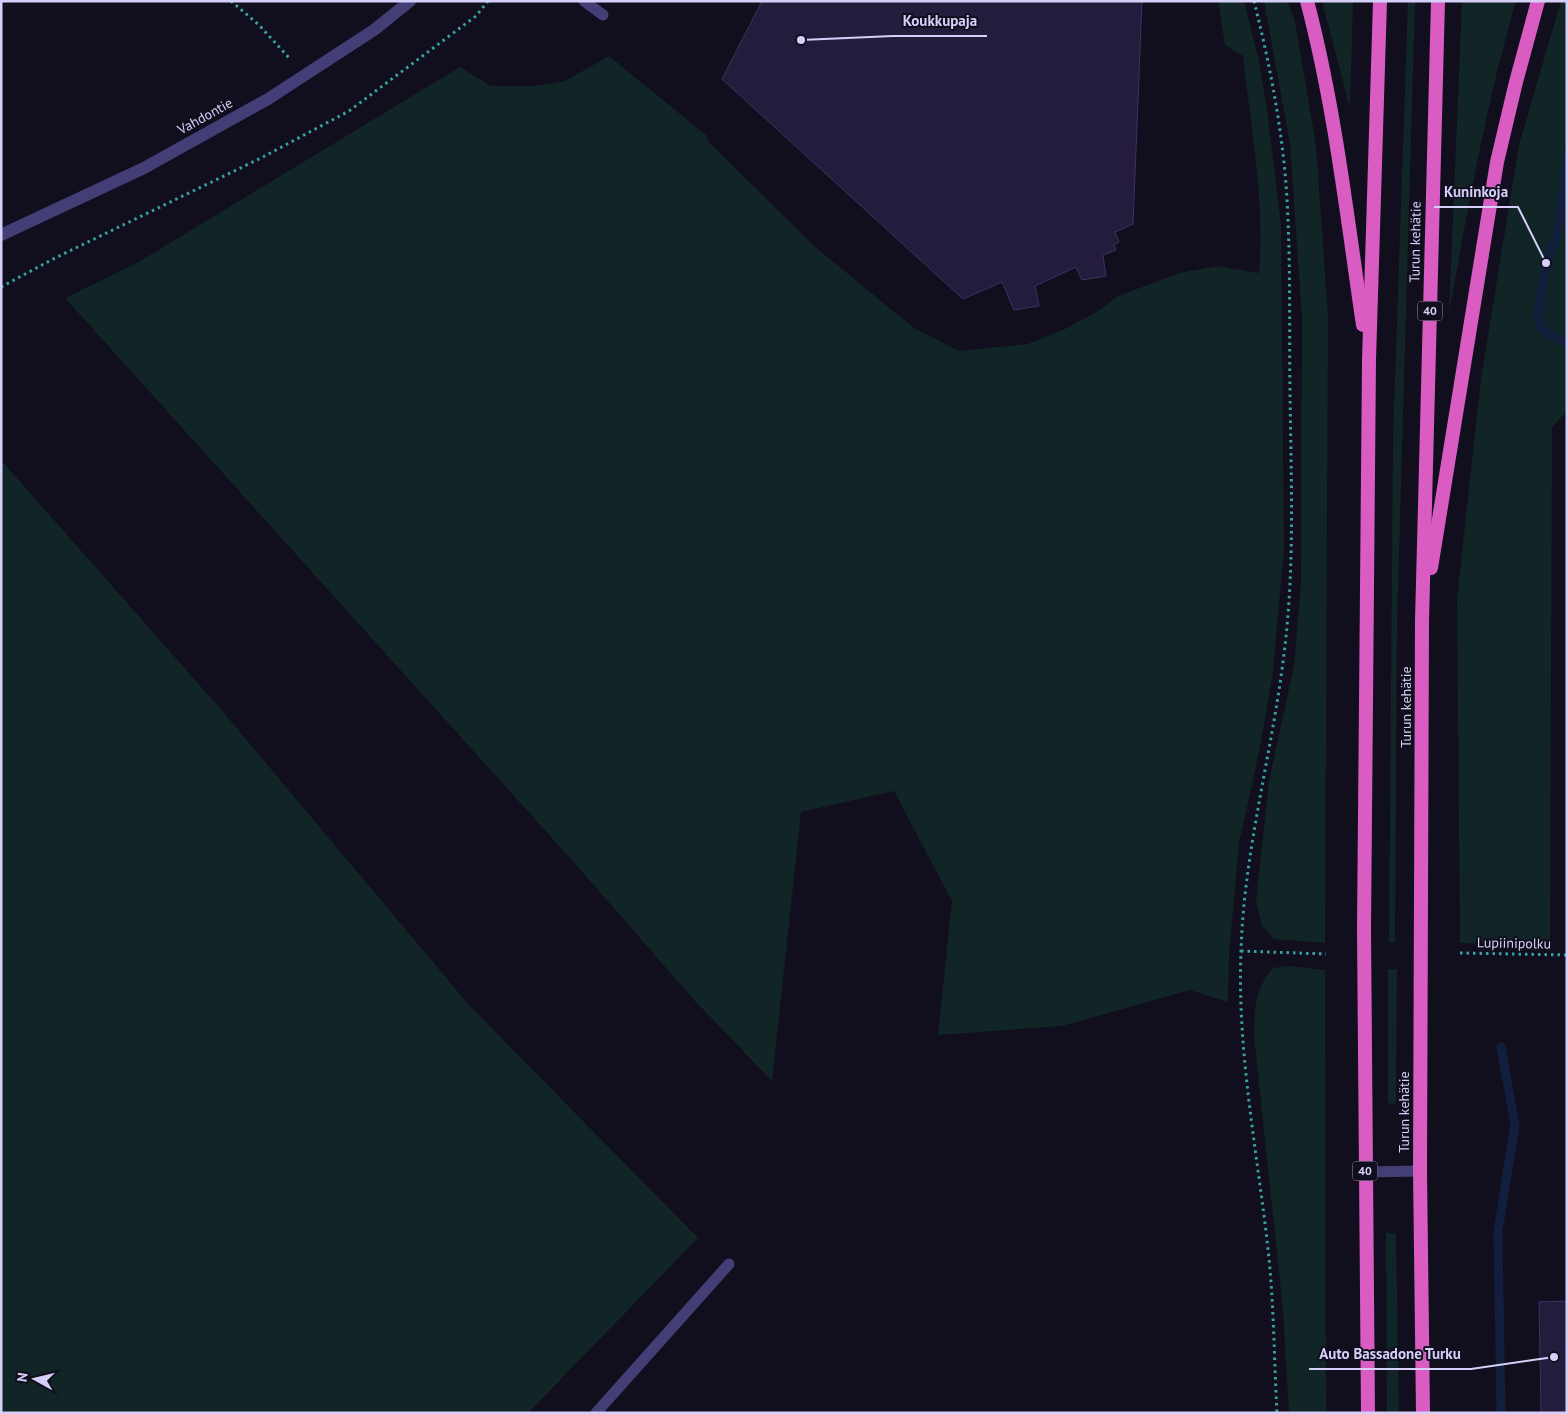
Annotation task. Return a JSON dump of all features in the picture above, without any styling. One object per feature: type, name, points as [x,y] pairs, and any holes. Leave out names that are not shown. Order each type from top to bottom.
[{"type":"highway","points":[[1307,1],[1319,46],[1327,90],[1369,360]]},
{"type":"highway","name":"40","points":[[1368,1413],[1364,929],[1369,360],[1380,1]]},
{"type":"highway","name":"Turun kehätie","points":[[1422,1413],[1420,1171],[1422,621],[1438,1]]},
{"type":"highway","points":[[1422,621],[1497,162],[1538,1]]},
{"type":"street","name":"Vahdontie","points":[[1,235],[144,168],[268,98],[374,30],[410,1]]},
{"type":"lane","points":[[584,1],[603,15]]},
{"type":"lane","points":[[1365,1172],[1420,1171]]},
{"type":"lane","points":[[596,1413],[729,1264]]},
{"type":"path","points":[[231,1],[259,26],[304,75]]},
{"type":"path","points":[[1,287],[55,258],[261,158],[348,111],[476,16],[488,1]]},
{"type":"path","points":[[1254,1],[1280,126],[1286,185],[1292,518],[1289,603],[1284,656],[1253,835],[1245,896],[1241,951],[1241,1001],[1246,1064],[1268,1252],[1277,1413]]},
{"type":"path","points":[[1241,951],[1326,954]]},
{"type":"path","name":"Lupiinipolku","points":[[1460,953],[1567,955]]},
{"type":"green space","points":[[1218,1],[1244,1],[1258,57],[1267,109],[1281,225],[1284,550],[1272,679],[1258,757],[1239,843],[1229,955],[1228,1002],[1190,990],[1062,1026],[938,1035],[952,901],[894,791],[801,812],[772,1081],[694,1000],[578,867],[65,298],[137,263],[460,67],[491,86],[534,86],[565,81],[609,56],[707,136],[709,142],[814,246],[914,328],[959,351],[1028,344],[1065,329],[1100,310],[1116,297],[1179,273],[1218,266],[1259,273],[1259,192],[1243,56],[1225,45]]},
{"type":"green space","points":[[1264,1],[1287,1],[1295,21],[1316,145],[1328,317],[1325,943],[1274,939],[1262,926],[1256,902],[1269,781],[1294,666],[1301,584],[1302,318],[1290,144]]},
{"type":"green space","points":[[1322,1],[1353,1],[1350,108]]},
{"type":"green space","points":[[1408,1],[1415,1],[1397,623],[1395,942],[1389,942],[1393,438]]},
{"type":"green space","points":[[1462,1],[1516,1],[1487,117],[1449,313]]},
{"type":"green space","points":[[1561,1],[1567,1],[1567,140],[1563,154],[1567,144],[1567,411],[1552,427],[1550,945],[1460,943],[1457,599],[1481,379],[1519,145]]},
{"type":"green space","points":[[1,460],[218,706],[469,1005],[698,1238],[528,1413],[1,1413]]},
{"type":"green space","points":[[1289,966],[1325,970],[1326,1413],[1289,1413],[1283,1310],[1254,1036],[1255,1008],[1262,984],[1273,968]]},
{"type":"green space","points":[[1388,969],[1397,969],[1396,1102],[1392,1105],[1388,1102]]},
{"type":"green space","points":[[1386,1232],[1396,1234],[1399,1413],[1387,1413]]},
{"type":"building","points":[[762,1],[1142,1],[1133,224],[1115,232],[1119,242],[1114,245],[1116,250],[1103,255],[1106,276],[1082,280],[1076,267],[1035,286],[1039,306],[1014,310],[1002,282],[963,299],[722,79]]},
{"type":"building","points":[[1567,1301],[1567,1413],[1541,1413],[1539,1302]]},
{"type":"waterway","points":[[1564,342],[1541,329],[1538,316],[1546,263],[1557,236],[1567,158]]},
{"type":"waterway","points":[[1501,1047],[1515,1125],[1498,1231],[1501,1413]]},
{"type":"place","name":"Koukkupaja","points":[[801,40]]},
{"type":"place","name":"Kuninkoja","points":[[1546,263]]},
{"type":"place","name":"Auto Bassadone Turku","points":[[1554,1357]]}]
